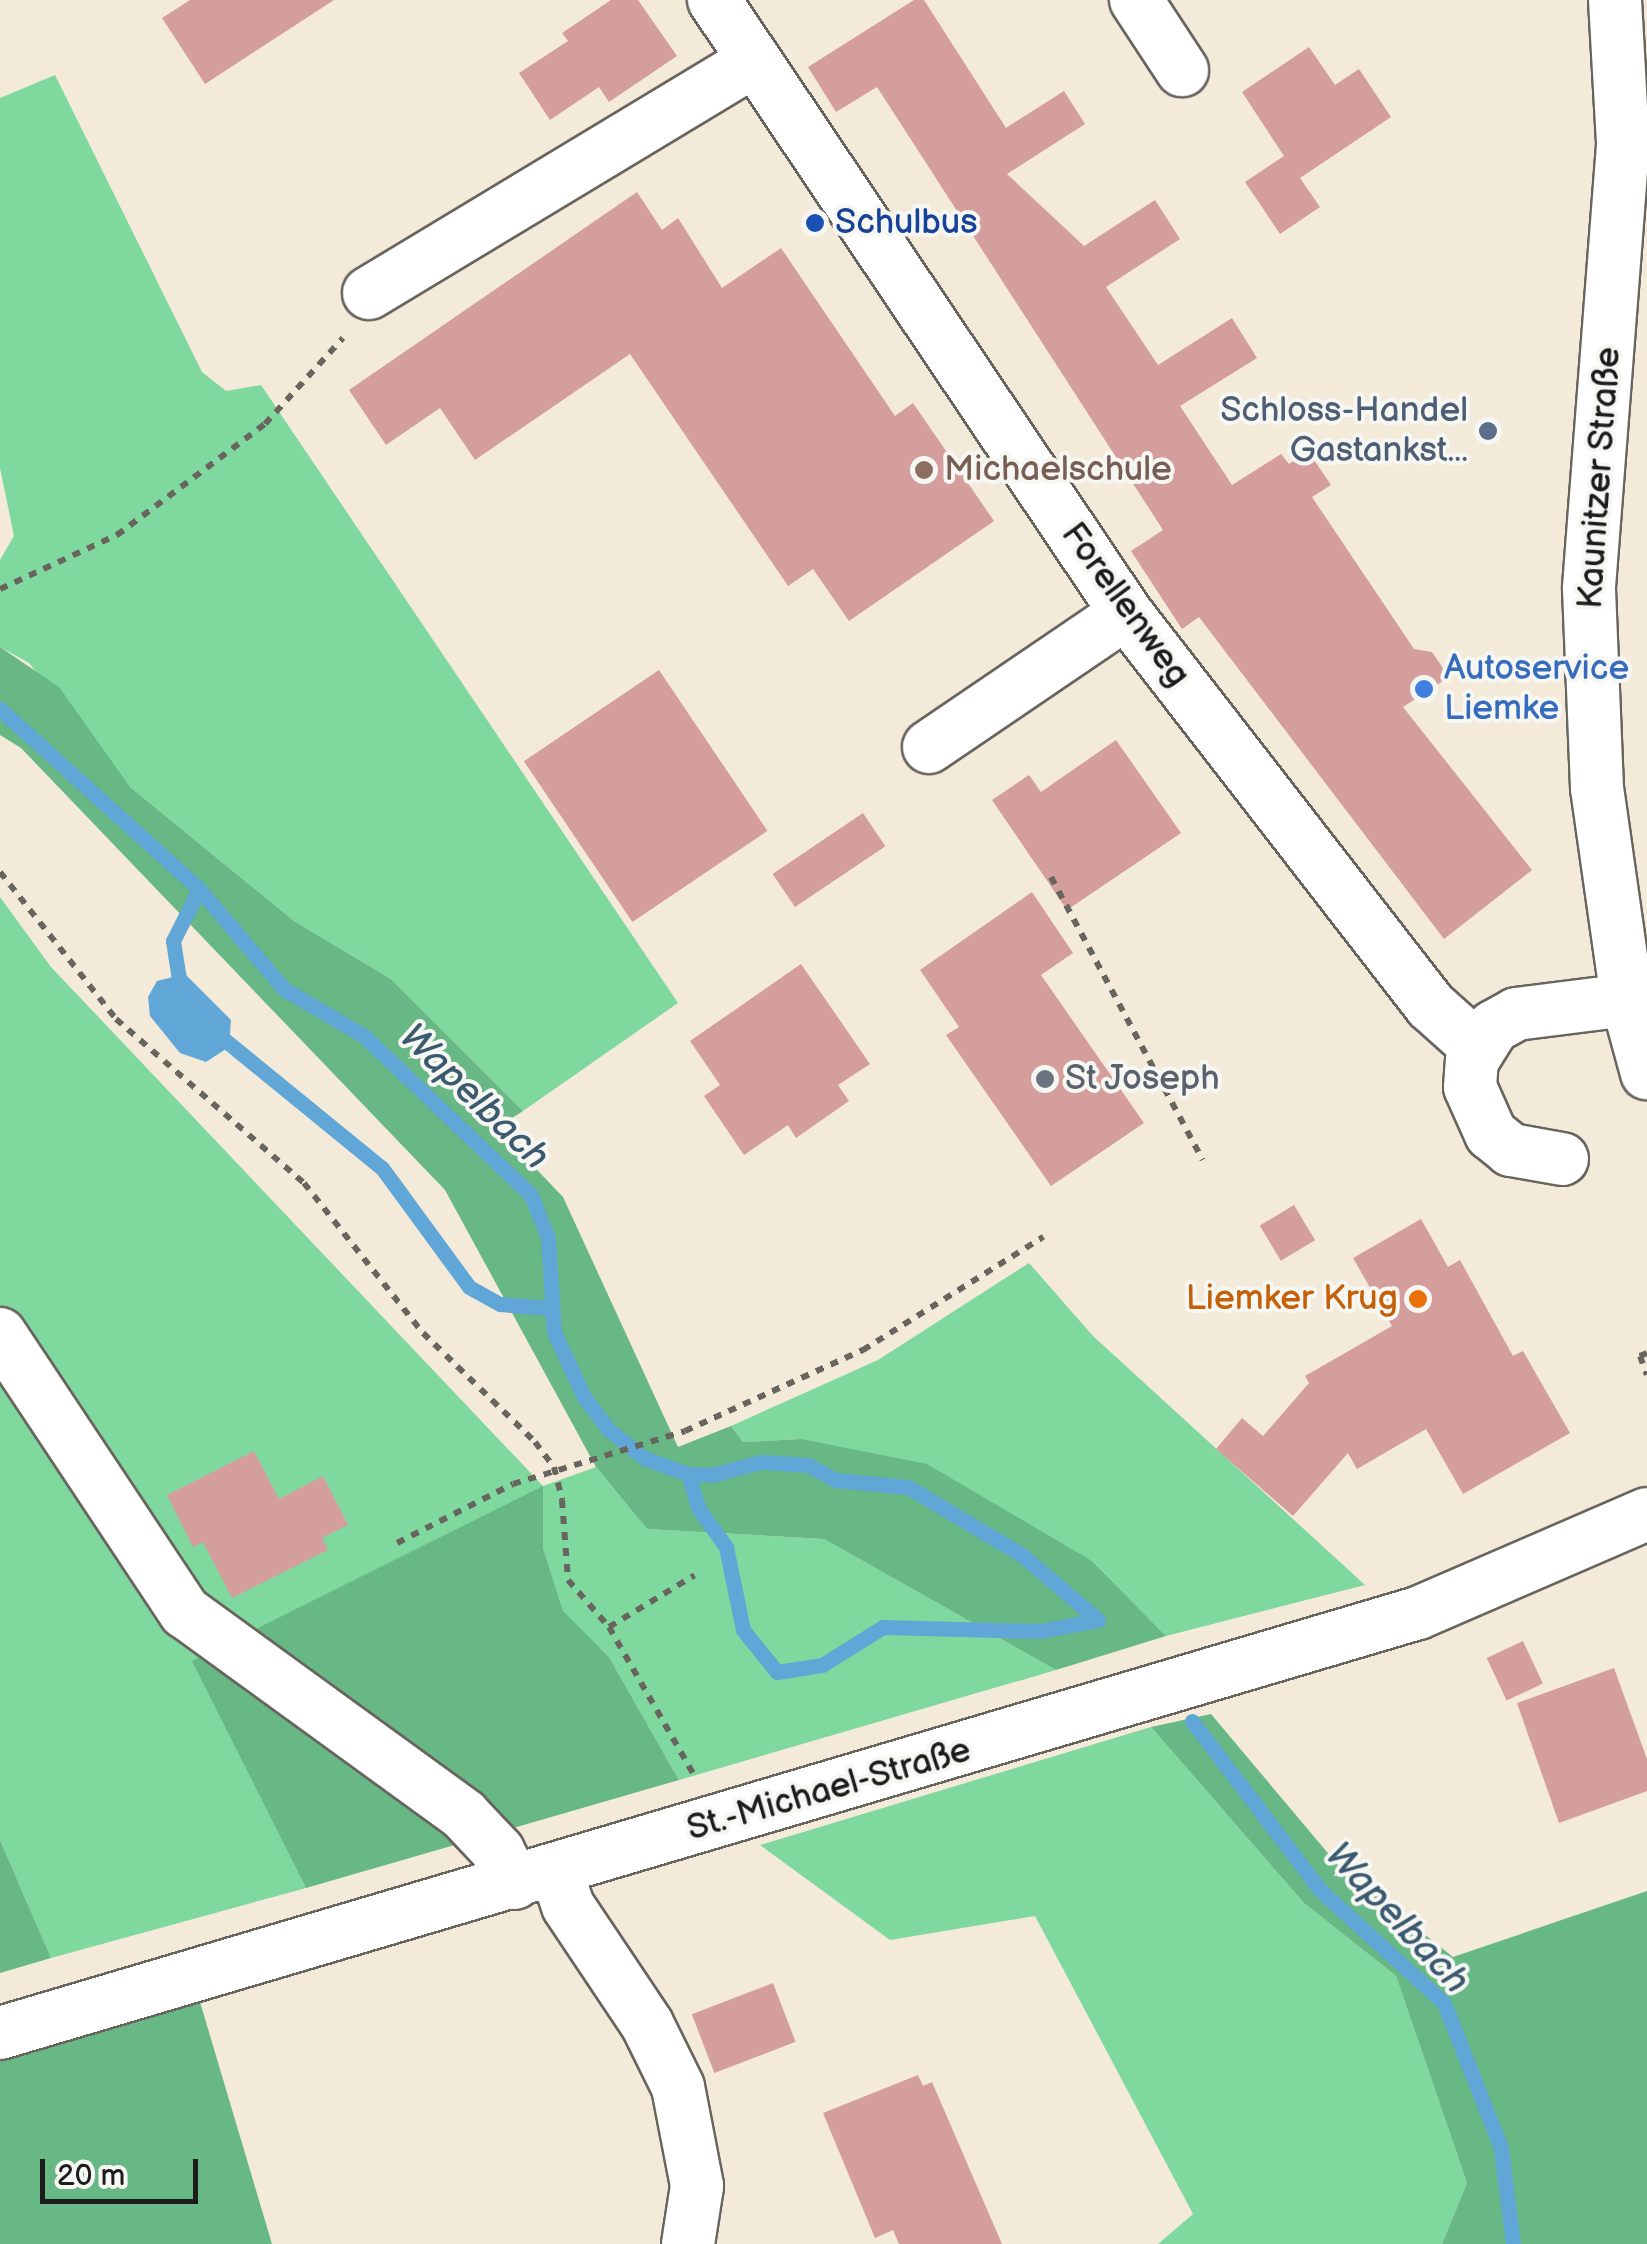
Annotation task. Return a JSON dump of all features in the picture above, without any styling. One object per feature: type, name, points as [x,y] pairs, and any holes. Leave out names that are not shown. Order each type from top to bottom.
[{"type":"street","name":"Forellenweg","points":[[714,0],[1126,614],[1430,1006],[1478,1048]]},
{"type":"street","points":[[1136,0],[1182,70]]},
{"type":"street","name":"Kaunitzer Straße","points":[[1615,0],[1624,145],[1588,588],[1597,788],[1627,1000],[1647,1073]]},
{"type":"street","points":[[369,293],[754,62]]},
{"type":"street","points":[[929,747],[1126,614]]},
{"type":"street","points":[[1562,1159],[1535,1158],[1491,1134],[1470,1086],[1478,1048],[1494,1027],[1516,1014],[1627,1000]]},
{"type":"street","points":[[0,1334],[184,1612],[464,1815],[498,1851],[568,1906],[647,2024],[678,2087],[697,2186],[688,2244]]},
{"type":"street","name":"St.-Michael-Straße","points":[[0,2033],[1418,1613],[1647,1514]]},
{"type":"path","points":[[0,589],[117,534],[265,424],[340,343],[369,293]]},
{"type":"path","points":[[0,872],[116,1019],[304,1183],[423,1334],[554,1467],[568,1580],[610,1627],[721,1822]]},
{"type":"path","points":[[1051,877],[1203,1160]]},
{"type":"path","points":[[396,1544],[554,1467],[660,1439],[862,1350],[1043,1237]]},
{"type":"path","points":[[1647,1354],[1640,1356],[1647,1375]]},
{"type":"path","points":[[610,1627],[695,1575]]},
{"type":"green space","points":[[55,75],[202,372],[226,391],[261,385],[678,1003],[523,1111],[391,979],[294,921],[130,787],[29,663],[0,647],[0,560],[14,536],[0,468],[0,98]]},
{"type":"green space","points":[[0,647],[59,687],[130,787],[294,921],[391,979],[523,1111],[497,1128],[563,1197],[678,1447],[731,1426],[743,1442],[801,1439],[927,1464],[1092,1561],[1166,1636],[1056,1670],[824,1539],[647,1529],[596,1467],[445,1190],[21,748],[0,735]]},
{"type":"green space","points":[[0,897],[51,967],[543,1486],[596,1467],[647,1529],[824,1539],[1056,1670],[679,1780],[609,1657],[563,1612],[543,1548],[543,1487],[193,1661],[306,1888],[51,1958],[0,1840]]},
{"type":"green space","points":[[1029,1263],[1093,1336],[1365,1585],[1166,1636],[1092,1561],[801,1439],[743,1442],[731,1426],[878,1360]]},
{"type":"green space","points":[[543,1486],[543,1548],[563,1611],[609,1657],[679,1780],[306,1888],[192,1661]]},
{"type":"green space","points":[[1211,1714],[1337,1864],[1453,1957],[1647,1891],[1647,2244],[1442,2244],[1467,2183],[1396,1976],[1304,1903],[1151,1727]]},
{"type":"green space","points":[[1151,1727],[1304,1903],[1396,1976],[1467,2183],[1442,2244],[1158,2244],[1193,2214],[1035,1916],[890,1940],[760,1845]]},
{"type":"green space","points":[[0,1840],[51,1958],[0,1973]]},
{"type":"green space","points":[[200,2002],[272,2244],[0,2244],[0,2058]]},
{"type":"water","points":[[185,974],[231,1020],[229,1047],[206,1062],[180,1053],[150,1016],[148,997],[157,981]]},
{"type":"building","points":[[190,0],[334,0],[205,84],[162,18]]},
{"type":"building","points":[[611,0],[638,0],[677,56],[609,102],[599,87],[550,120],[519,73],[568,41],[562,33]]},
{"type":"building","points":[[914,0],[924,0],[1006,128],[1064,91],[1085,124],[1007,174],[1084,246],[1155,200],[1180,239],[1106,287],[1158,365],[1232,318],[1257,358],[1180,406],[1232,485],[1281,454],[1289,464],[1308,451],[1331,485],[1312,497],[1414,649],[1432,652],[1449,677],[1403,707],[1532,870],[1444,939],[1199,617],[1182,629],[1131,551],[1163,530],[877,87],[836,112],[808,67]]},
{"type":"building","points":[[1309,47],[1335,85],[1359,69],[1391,117],[1300,178],[1320,207],[1280,234],[1245,182],[1284,156],[1242,92]]},
{"type":"building","points":[[637,192],[662,230],[678,218],[722,288],[781,248],[895,416],[913,403],[994,521],[849,621],[813,569],[788,586],[630,354],[475,460],[440,408],[386,445],[349,390]]},
{"type":"building","points":[[659,670],[767,831],[632,922],[524,761]]},
{"type":"building","points":[[1116,740],[1181,833],[1067,910],[992,800],[1029,775],[1041,792]]},
{"type":"building","points":[[863,813],[885,846],[795,907],[773,874]]},
{"type":"building","name":"St Joseph","points":[[1032,892],[1073,953],[1041,975],[1144,1123],[1051,1186],[946,1035],[959,1027],[920,970]]},
{"type":"building","points":[[801,964],[870,1064],[838,1085],[849,1101],[796,1138],[788,1125],[744,1155],[704,1096],[720,1085],[690,1041]]},
{"type":"building","points":[[1294,1205],[1315,1240],[1281,1261],[1260,1226]]},
{"type":"building","points":[[1421,1219],[1448,1267],[1460,1260],[1513,1356],[1523,1351],[1570,1433],[1463,1494],[1426,1429],[1357,1469],[1348,1453],[1293,1516],[1216,1449],[1242,1418],[1263,1436],[1309,1383],[1305,1376],[1392,1326],[1353,1258]]},
{"type":"building","points":[[254,1451],[279,1499],[323,1476],[348,1525],[322,1538],[328,1550],[232,1598],[203,1542],[193,1547],[167,1495]]},
{"type":"building","points":[[1523,1641],[1543,1684],[1507,1701],[1487,1658]]},
{"type":"building","points":[[1614,1668],[1647,1759],[1647,1791],[1559,1823],[1517,1703]]},
{"type":"building","points":[[773,1983],[796,2042],[714,2073],[692,2014]]},
{"type":"building","points":[[918,2075],[923,2086],[932,2082],[1002,2244],[899,2244],[893,2230],[875,2238],[823,2113]]},
{"type":"waterway","name":"Wapelbach","points":[[0,709],[199,889],[284,989],[364,1036],[531,1195],[548,1238],[554,1332],[584,1397],[609,1430],[644,1458],[688,1474],[712,1475],[760,1462],[808,1465],[835,1480],[908,1487],[1022,1555],[1098,1620]]},
{"type":"waterway","points":[[181,992],[173,941],[199,889]]},
{"type":"waterway","points":[[215,1032],[382,1168],[469,1287],[500,1304],[548,1308]]},
{"type":"waterway","points":[[688,1474],[699,1509],[726,1547],[743,1630],[777,1672],[822,1665],[883,1627],[1040,1631],[1098,1620]]},
{"type":"waterway","name":"Wapelbach","points":[[1192,1721],[1321,1891],[1444,2003],[1501,2148],[1513,2244]]},
{"type":"place","name":"Schulbus","points":[[815,223]]},
{"type":"place","name":"Schloss-Handel Gastankst...","points":[[1488,431]]},
{"type":"place","name":"Michaelschule","points":[[924,470]]},
{"type":"place","name":"Autoservice Liemke","points":[[1424,689]]},
{"type":"place","name":"St Joseph","points":[[1045,1079]]},
{"type":"place","name":"Liemker Krug","points":[[1418,1299]]}]
